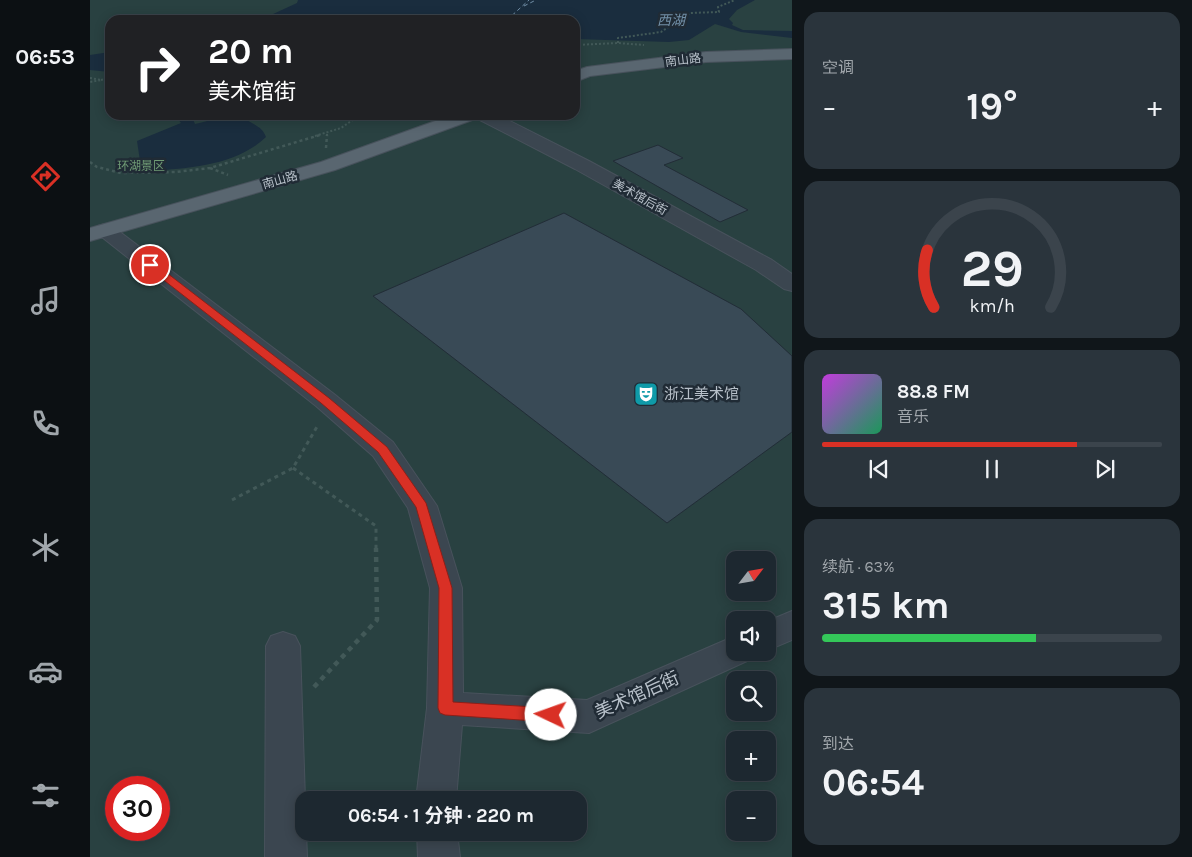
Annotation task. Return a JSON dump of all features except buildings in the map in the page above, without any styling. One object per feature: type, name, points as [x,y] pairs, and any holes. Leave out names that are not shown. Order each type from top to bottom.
[{"type":"main road","name":"南山路","points":[[580,75],[587,72],[706,57],[792,54]]},
{"type":"main road","name":"南山路","points":[[95,228],[328,166],[455,120]]},
{"type":"street","name":"美术馆后街","points":[[494,120],[582,165],[764,265],[792,284]]},
{"type":"street","points":[[95,228],[330,405],[382,450],[422,506],[446,588],[445,708],[437,791]]},
{"type":"street","points":[[776,632],[792,625]]},
{"type":"street","points":[[283,646],[286,857]]},
{"type":"street","name":"美术馆后街","points":[[445,708],[589,717],[726,655]]},
{"type":"street","points":[[438,841],[439,857]]},
{"type":"path","points":[[618,42],[618,38],[661,32],[690,13],[719,12],[718,7],[735,0]]},
{"type":"path","points":[[580,45],[618,42],[647,46]]},
{"type":"path","points":[[90,78],[101,80]]},
{"type":"path","points":[[90,82],[105,79]]},
{"type":"path","points":[[90,162],[96,166],[121,173],[176,172],[210,168],[327,133],[341,128],[353,120]]},
{"type":"path","points":[[232,500],[293,468],[330,405]]},
{"type":"path","points":[[284,720],[377,620],[376,526],[293,468]]},
{"type":"green space","name":"环湖景区","points":[[90,0],[792,0],[792,857],[90,857]]},
{"type":"water","name":"西湖","points":[[298,0],[755,0],[737,10],[729,19],[733,23],[732,25],[743,30],[792,31],[792,38],[741,32],[715,24],[689,40],[669,42],[580,39],[580,15],[271,15],[297,3]]},
{"type":"water","points":[[105,53],[105,72],[90,70],[90,55]]},
{"type":"water","points":[[179,120],[193,120],[195,124],[212,120],[246,120],[259,127],[266,137],[241,154],[227,159],[198,166],[152,171],[140,161],[137,141],[181,123]]},
{"type":"ferry route","points":[[512,15],[529,0]]},
{"type":"ferry route","points":[[524,6],[536,0]]},
{"type":"place","name":"浙江美术馆","points":[[646,394]]},
{"type":"route","points":[[150,265],[325,400],[382,450],[422,506],[446,588],[445,708],[551,715]]}]
